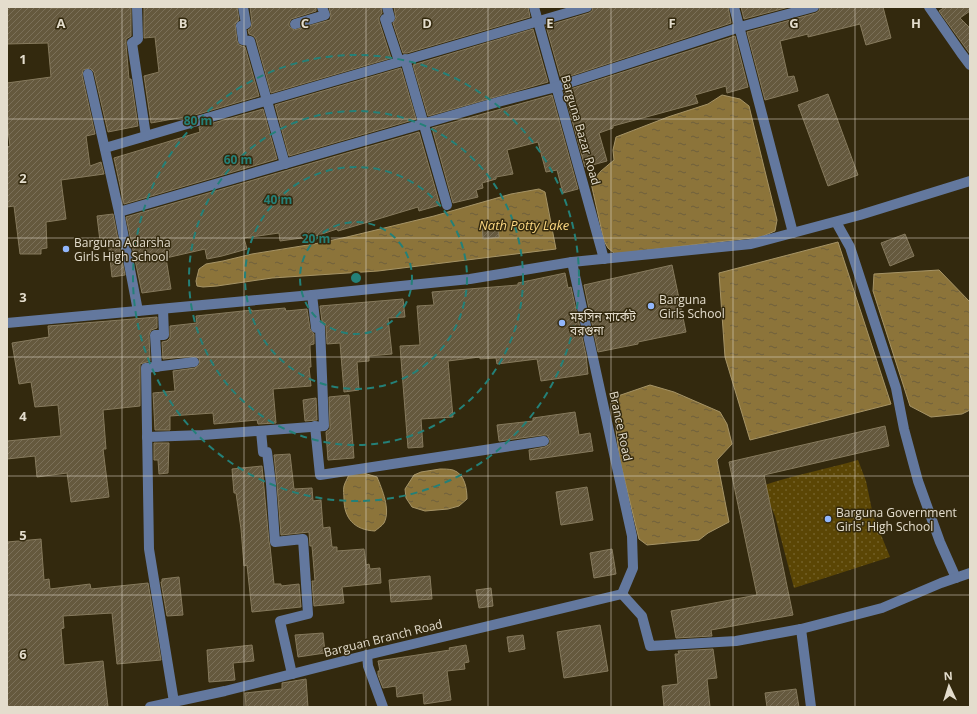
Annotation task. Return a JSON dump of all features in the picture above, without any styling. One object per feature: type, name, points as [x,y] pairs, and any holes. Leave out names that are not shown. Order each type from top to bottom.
[{"type":"street","points":[[137,7],[138,38],[132,43],[146,136]]},
{"type":"street","points":[[242,7],[246,24],[241,26],[243,40],[250,41],[286,164]]},
{"type":"street","points":[[295,24],[325,15],[322,7]]},
{"type":"street","points":[[387,7],[390,18],[385,19],[402,60],[424,125],[447,205]]},
{"type":"street","name":"Barguna Bazar Road","points":[[534,7],[604,259]]},
{"type":"street","points":[[105,148],[268,101],[402,60],[588,7]]},
{"type":"street","points":[[734,7],[793,233]]},
{"type":"street","points":[[120,212],[424,125],[498,102],[556,87],[740,27],[814,7]]},
{"type":"street","points":[[929,7],[960,53],[970,65]]},
{"type":"street","points":[[88,74],[120,212],[138,311]]},
{"type":"street","points":[[7,323],[470,279],[572,262],[751,244],[836,222],[970,181]]},
{"type":"street","points":[[836,222],[850,247],[896,388],[904,429],[918,481],[940,542],[956,578]]},
{"type":"street","name":"Brance Road","points":[[572,262],[632,536],[633,568],[622,594]]},
{"type":"street","points":[[147,437],[203,435],[324,426],[320,327],[316,328],[312,295]]},
{"type":"street","points":[[157,367],[155,335],[164,335],[163,309]]},
{"type":"street","points":[[174,702],[149,549],[146,368],[194,362]]},
{"type":"street","points":[[315,426],[320,475],[544,441]]},
{"type":"street","points":[[261,431],[263,452],[267,452],[275,542],[302,539],[308,614],[280,621],[292,674]]},
{"type":"street","points":[[622,594],[642,616],[650,646],[736,641],[801,629],[882,608],[970,573]]},
{"type":"street","name":"Barguan Branch Road","points":[[150,707],[622,594]]},
{"type":"street","points":[[801,629],[811,707]]},
{"type":"street","points":[[367,655],[368,666],[383,707]]},
{"type":"shaded area","points":[[858,460],[866,481],[873,515],[890,557],[794,588],[775,516],[762,486]]},
{"type":"water","points":[[722,95],[740,99],[749,106],[777,220],[775,231],[761,237],[615,254],[608,248],[604,241],[591,183],[601,171],[614,160],[613,150],[616,137],[668,117],[708,104]]},
{"type":"water","name":"Nath Potty Lake","points":[[539,189],[545,192],[556,249],[378,271],[272,278],[217,286],[197,286],[196,281],[199,269],[206,264],[347,237],[434,216],[511,194]],"holes":[[[497,223],[499,237],[484,239],[482,224]]]},
{"type":"water","points":[[838,242],[891,404],[750,440],[725,357],[719,273]]},
{"type":"water","points":[[939,270],[970,302],[970,410],[962,414],[931,417],[910,406],[873,291],[874,274]]},
{"type":"water","points":[[650,385],[674,392],[720,412],[727,424],[732,444],[717,460],[729,522],[708,533],[699,540],[647,545],[639,539],[620,461],[612,398]]},
{"type":"water","points":[[440,469],[453,470],[463,478],[466,486],[467,499],[459,506],[448,509],[425,511],[412,507],[406,498],[405,489],[414,475],[421,472]]},
{"type":"water","points":[[360,472],[377,477],[385,500],[387,512],[386,518],[384,523],[375,531],[361,528],[352,522],[348,517],[344,506],[344,484],[349,474]]},
{"type":"building","points":[[7,7],[131,7],[131,36],[126,39],[126,44],[129,79],[131,79],[138,126],[108,132],[94,72],[90,68],[83,70],[82,75],[95,134],[86,136],[90,166],[101,162],[104,174],[61,180],[66,219],[46,222],[47,248],[41,249],[41,254],[20,254],[14,206],[7,207],[7,147],[10,146],[7,122],[7,83],[51,77],[48,43],[7,44]]},
{"type":"building","points":[[144,7],[237,7],[239,20],[235,24],[237,41],[239,45],[245,47],[259,96],[195,115],[151,123],[144,76],[159,72],[155,37],[144,38]]},
{"type":"building","points":[[250,7],[316,7],[316,11],[291,19],[289,26],[294,30],[330,20],[331,16],[329,7],[381,7],[382,13],[379,17],[379,21],[391,58],[271,93],[256,39],[254,36],[249,34],[248,30],[251,28],[252,23]]},
{"type":"building","points":[[394,7],[528,7],[530,17],[403,53],[393,23],[396,19]]},
{"type":"building","points":[[593,7],[728,7],[731,23],[561,79],[546,26],[589,13],[592,11]]},
{"type":"building","points":[[741,7],[789,7],[744,19]]},
{"type":"building","points":[[820,7],[883,7],[891,38],[866,45],[860,24],[808,37],[808,34],[780,41],[788,77],[794,76],[798,91],[765,100],[747,32],[816,13],[819,11]]},
{"type":"building","points":[[945,7],[970,7],[970,11],[960,18],[970,28],[970,54],[939,11]]},
{"type":"building","points":[[533,29],[548,82],[428,116],[413,65]]},
{"type":"building","points":[[735,36],[748,87],[727,93],[726,86],[695,95],[698,103],[613,126],[613,128],[599,133],[607,161],[585,167],[564,91]]},
{"type":"building","points":[[401,68],[416,119],[289,156],[275,105]]},
{"type":"building","points":[[828,94],[858,175],[828,186],[798,105]]},
{"type":"building","points":[[552,95],[578,189],[563,193],[557,170],[546,172],[538,142],[507,150],[513,174],[496,177],[496,179],[482,183],[483,188],[476,190],[478,197],[453,203],[432,128]]},
{"type":"building","points":[[263,109],[277,159],[124,204],[114,158],[200,132],[199,127]]},
{"type":"building","points":[[419,132],[440,205],[419,211],[418,207],[338,231],[337,229],[316,236],[280,241],[279,233],[244,238],[247,249],[207,259],[205,249],[166,258],[171,289],[142,293],[126,217]]},
{"type":"building","points":[[113,214],[125,275],[112,277],[108,240],[100,241],[97,216]]},
{"type":"building","points":[[497,223],[499,237],[483,239],[482,224]]},
{"type":"building","points":[[905,234],[914,256],[890,266],[881,243]]},
{"type":"building","points":[[672,265],[686,332],[598,352],[584,285]]},
{"type":"building","points":[[565,273],[568,288],[571,287],[586,355],[588,374],[541,381],[537,359],[497,364],[496,358],[480,359],[480,357],[448,361],[453,417],[421,419],[423,447],[408,448],[400,346],[420,345],[417,306],[434,305],[432,292],[518,285],[518,283]]},
{"type":"building","points":[[403,299],[405,317],[388,318],[392,354],[369,356],[369,361],[357,362],[359,390],[344,392],[340,343],[327,344],[326,326],[322,321],[320,306]]},
{"type":"building","points":[[285,308],[286,311],[307,309],[310,329],[314,334],[314,344],[310,345],[311,367],[309,367],[311,386],[273,389],[276,423],[258,424],[257,420],[214,424],[213,413],[170,416],[170,430],[155,430],[153,393],[175,391],[173,371],[195,368],[200,364],[199,358],[194,356],[163,359],[162,342],[167,341],[170,338],[170,326],[197,323],[196,316]]},
{"type":"building","points":[[157,317],[157,328],[151,330],[149,335],[150,361],[140,364],[140,406],[103,410],[106,449],[103,449],[109,497],[71,502],[67,473],[37,477],[35,456],[7,459],[7,441],[61,436],[58,405],[35,407],[31,382],[19,384],[12,343],[49,337],[48,326]]},
{"type":"building","points":[[349,395],[354,458],[328,460],[326,432],[330,429],[329,397]]},
{"type":"building","points":[[316,398],[317,420],[305,421],[303,400]]},
{"type":"building","points":[[575,412],[579,435],[590,433],[593,451],[530,460],[529,450],[545,447],[550,444],[550,440],[547,435],[499,441],[497,425],[533,421],[533,418]]},
{"type":"building","points":[[885,426],[889,446],[764,475],[793,615],[711,630],[712,636],[676,638],[671,611],[757,595],[729,462]]},
{"type":"building","points":[[154,443],[169,443],[168,473],[159,474],[158,460],[154,460]]},
{"type":"building","points":[[290,454],[294,489],[312,488],[313,501],[321,500],[323,528],[330,527],[332,547],[337,547],[337,551],[364,549],[366,565],[369,564],[370,569],[380,568],[381,583],[342,587],[344,603],[314,606],[312,581],[315,581],[312,546],[310,546],[309,532],[281,535],[274,455]]},
{"type":"building","points":[[262,466],[274,584],[281,584],[281,586],[299,584],[301,607],[252,612],[247,565],[244,566],[241,529],[236,493],[234,493],[232,469]]},
{"type":"building","points":[[587,487],[593,520],[561,525],[556,492]]},
{"type":"building","points":[[41,539],[44,580],[49,579],[50,589],[90,584],[91,589],[148,583],[161,660],[117,664],[112,613],[63,616],[64,628],[61,629],[64,665],[103,661],[108,707],[7,707],[7,542]]},
{"type":"building","points":[[612,549],[616,574],[594,578],[590,553]]},
{"type":"building","points":[[430,576],[432,599],[391,602],[389,580]]},
{"type":"building","points":[[179,577],[183,615],[167,616],[161,582],[162,579]]},
{"type":"building","points":[[491,588],[493,606],[479,608],[476,590]]},
{"type":"building","points":[[600,625],[608,671],[564,678],[557,632]]},
{"type":"building","points":[[323,633],[325,653],[298,657],[295,635]]},
{"type":"building","points":[[523,635],[525,649],[509,652],[507,637]]},
{"type":"building","points":[[252,645],[254,661],[233,663],[235,680],[209,682],[207,650]]},
{"type":"building","points":[[466,645],[469,662],[464,663],[465,669],[447,671],[451,700],[424,704],[423,693],[397,697],[396,686],[383,688],[378,675],[378,671],[380,671],[378,661],[450,650],[449,648]]},
{"type":"building","points":[[713,649],[717,678],[707,679],[710,707],[664,707],[662,686],[678,684],[675,654],[679,654],[678,651]]},
{"type":"building","points":[[306,679],[308,707],[246,707],[245,693],[282,689],[282,683]]},
{"type":"building","points":[[796,689],[799,707],[767,707],[765,693]]},
{"type":"place","name":"Barguna Adarsha Girls High School","points":[[66,249]]},
{"type":"place","name":"Barguna Girls School","points":[[651,306]]},
{"type":"place","name":"মহসিন মার্কেট বরগুনা","points":[[562,323]]},
{"type":"place","name":"Barguna Government Girls' High School","points":[[828,519]]}]
